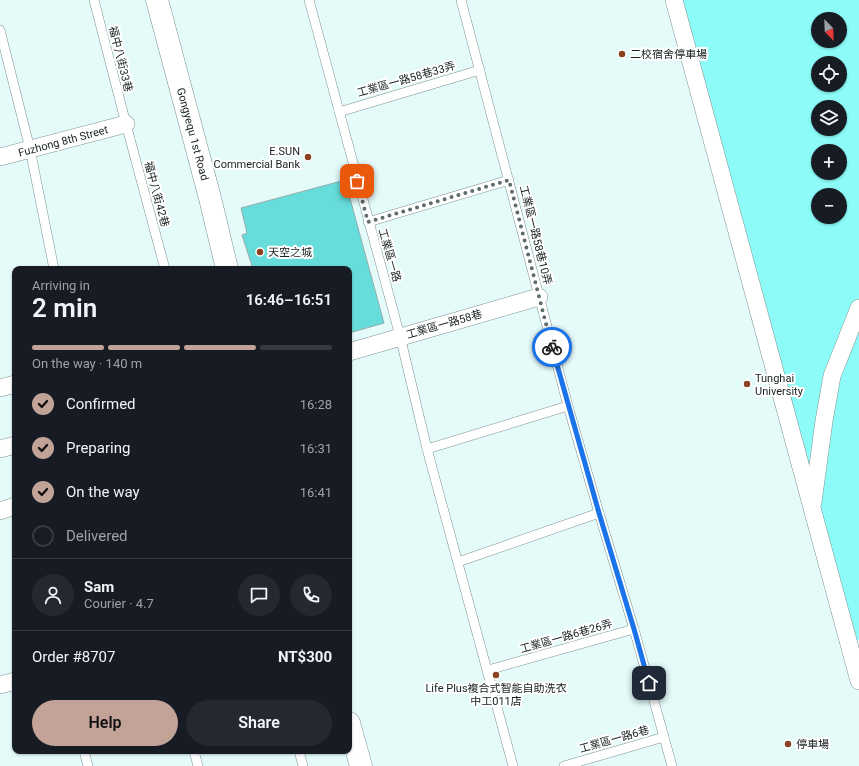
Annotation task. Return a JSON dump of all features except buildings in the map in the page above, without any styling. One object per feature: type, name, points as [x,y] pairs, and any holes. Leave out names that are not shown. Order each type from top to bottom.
[{"type":"street","name":"Gongyequ 1st Road","points":[[158,0],[226,266]]},
{"type":"street","points":[[674,0],[859,681]]},
{"type":"street","name":"Fuzhong 8th Street","points":[[0,157],[126,124]]},
{"type":"street","name":"工業區一路58巷","points":[[352,351],[539,297]]},
{"type":"street","points":[[812,510],[824,420],[832,376],[859,308]]},
{"type":"street","points":[[0,388],[12,385]]},
{"type":"street","points":[[0,449],[12,446]]},
{"type":"street","points":[[0,511],[12,507]]},
{"type":"street","points":[[0,685],[12,682]]},
{"type":"street","points":[[352,734],[361,766]]},
{"type":"lane","name":"福中八街33巷","points":[[94,0],[126,124]]},
{"type":"lane","name":"工業區一路","points":[[309,0],[400,336]]},
{"type":"lane","name":"工業區一路58巷10弄","points":[[461,0],[568,406],[634,629]]},
{"type":"lane","points":[[0,30],[30,149],[53,266]]},
{"type":"lane","name":"工業區一路58巷33弄","points":[[339,112],[480,70]]},
{"type":"lane","name":"福中八街42巷","points":[[126,124],[164,266]]},
{"type":"lane","points":[[368,222],[509,180]]},
{"type":"lane","points":[[400,336],[427,449],[513,766]]},
{"type":"lane","points":[[427,449],[568,406]]},
{"type":"lane","points":[[458,562],[599,513]]},
{"type":"lane","points":[[634,629],[664,737]]},
{"type":"lane","name":"工業區一路6巷26弄","points":[[488,670],[634,629]]},
{"type":"lane","name":"工業區一路6巷","points":[[564,766],[664,737],[672,766]]},
{"type":"lane","points":[[85,754],[88,766]]},
{"type":"lane","points":[[195,754],[198,766]]},
{"type":"lane","points":[[300,754],[303,766]]},
{"type":"shaded area","points":[[676,0],[859,0],[859,640],[847,641]]},
{"type":"way so far","points":[[357,181],[368,222],[509,180],[552,347]]},
{"type":"place","name":"二校宿舍停車場","points":[[622,54]]},
{"type":"place","name":"E.SUN Commercial Bank","points":[[308,157]]},
{"type":"place","name":"天空之城","points":[[260,252]]},
{"type":"place","name":"Tunghai University","points":[[747,384]]},
{"type":"place","name":"Life Plus複合式智能自助洗衣 中工011店","points":[[496,675]]},
{"type":"place","name":"停車場","points":[[788,744]]},
{"type":"route","points":[[552,347],[649,683]]}]
